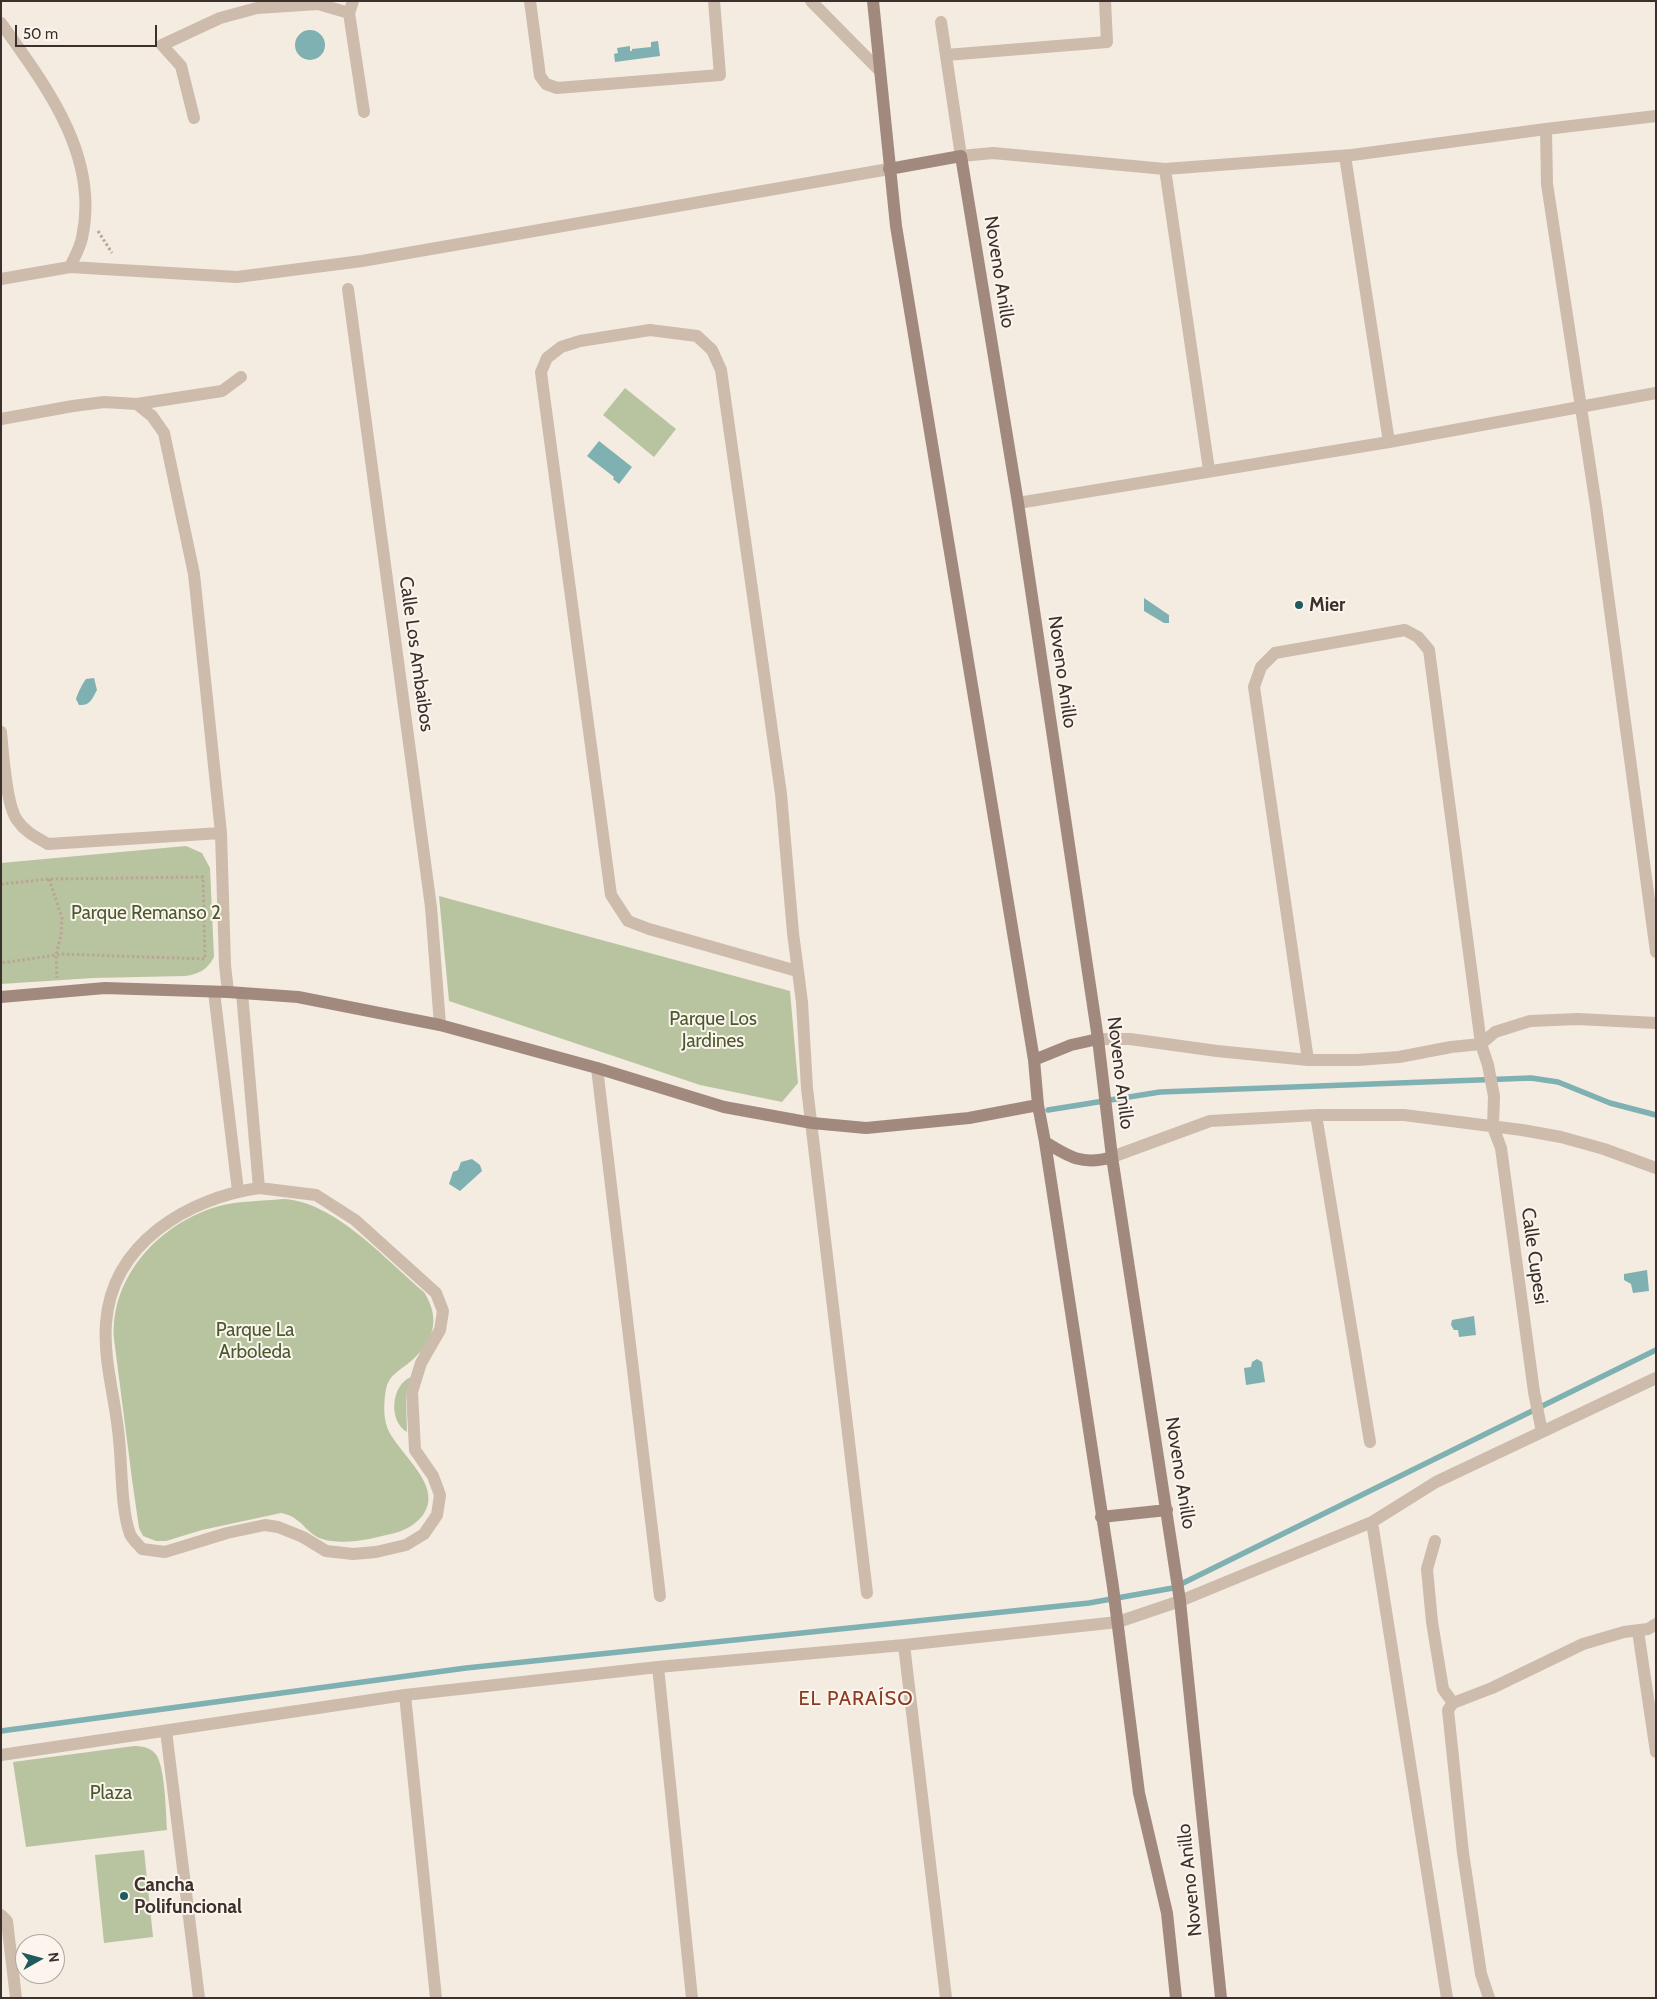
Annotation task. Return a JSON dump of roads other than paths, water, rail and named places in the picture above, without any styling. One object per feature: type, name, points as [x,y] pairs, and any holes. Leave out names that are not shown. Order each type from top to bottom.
[{"type":"street","points":[[354,1],[349,14],[364,112]]},
{"type":"street","points":[[530,1],[540,76],[546,84],[557,88],[720,75],[714,1]]},
{"type":"street","points":[[811,1],[879,70]]},
{"type":"street","points":[[874,1],[879,70],[896,226],[1034,1060],[1071,1045],[1098,1039],[1130,1039],[1217,1051],[1308,1060],[1399,1057],[1451,1047],[1481,1044],[1495,1032],[1530,1020],[1578,1019],[1656,1023]]},
{"type":"street","points":[[946,55],[1107,42],[1105,1]]},
{"type":"street","points":[[194,118],[181,66],[162,45],[220,18],[257,8],[318,4],[349,14]]},
{"type":"street","points":[[941,22],[961,156]]},
{"type":"street","points":[[1,23],[48,89],[72,140],[84,172],[86,206],[82,240],[70,267]]},
{"type":"street","points":[[1,279],[70,267],[247,276],[362,260],[993,152],[1165,169],[1344,156],[1656,116]]},
{"type":"street","points":[[1546,129],[1547,184],[1656,952]]},
{"type":"street","name":"Noveno Anillo","points":[[961,156],[1018,503],[1098,1039],[1112,1158],[1180,1597],[1221,1998]]},
{"type":"street","points":[[1344,156],[1389,442]]},
{"type":"street","points":[[1165,169],[1210,470]]},
{"type":"street","name":"Calle Los Ambaibos","points":[[348,289],[431,907],[440,1025]]},
{"type":"street","points":[[797,971],[649,929],[628,921],[611,895],[541,372],[547,358],[561,348],[580,341],[650,330],[697,336],[712,350],[721,370],[781,794],[812,1123],[867,1593]]},
{"type":"street","points":[[1,419],[104,402],[137,404],[222,391],[241,377]]},
{"type":"street","points":[[1018,503],[1389,442],[1656,393]]},
{"type":"street","points":[[137,404],[152,416],[164,433],[194,574],[221,833],[225,964],[228,992]]},
{"type":"street","points":[[1308,1060],[1254,687],[1261,667],[1275,653],[1405,630],[1418,637],[1429,650],[1481,1044],[1488,1065],[1494,1096],[1493,1126]]},
{"type":"street","points":[[1,732],[7,786],[16,818],[28,833],[48,844],[221,833]]},
{"type":"street","points":[[1,997],[105,988],[228,992],[298,997],[440,1025],[597,1068],[724,1107],[812,1123],[866,1128],[969,1118],[1038,1105]]},
{"type":"street","points":[[214,992],[238,1191]]},
{"type":"street","points":[[242,993],[259,1188]]},
{"type":"street","name":"Noveno Anillo","points":[[1034,1060],[1038,1105],[1116,1607],[1139,1793],[1167,1913],[1176,1998]]},
{"type":"street","points":[[597,1068],[660,1596]]},
{"type":"street","points":[[1316,1115],[1370,1442]]},
{"type":"street","points":[[1045,1142],[1078,1160],[1097,1162],[1210,1121],[1316,1115],[1404,1116],[1493,1126],[1562,1138],[1604,1149],[1656,1168]]},
{"type":"street","name":"Calle Cupesi","points":[[1493,1126],[1501,1148],[1534,1392],[1542,1432]]},
{"type":"street","points":[[259,1188],[276,1188],[316,1195],[355,1220],[436,1293],[443,1311],[440,1330],[421,1363],[412,1392],[412,1401],[415,1450],[433,1476],[440,1495],[437,1515],[424,1534],[406,1545],[376,1552],[353,1554],[326,1551],[286,1530],[265,1525],[227,1533],[165,1552],[142,1548],[131,1536],[126,1520],[119,1438],[106,1340],[109,1305],[119,1277],[155,1230],[203,1202],[238,1191],[259,1188]]},
{"type":"street","points":[[1,1755],[405,1695],[658,1667],[904,1645],[1118,1622],[1372,1522],[1436,1482],[1656,1378]]},
{"type":"street","points":[[1101,1517],[1167,1510]]},
{"type":"street","points":[[1372,1522],[1447,1998]]},
{"type":"street","points":[[1434,1541],[1427,1568],[1432,1622],[1444,1689],[1453,1703]]},
{"type":"street","points":[[1489,1998],[1481,1974],[1452,1764],[1448,1710],[1453,1703],[1492,1688],[1583,1644],[1648,1630],[1656,1624]]},
{"type":"street","points":[[1638,1631],[1656,1752]]},
{"type":"street","points":[[904,1645],[946,1998]]},
{"type":"street","points":[[658,1667],[692,1998]]},
{"type":"street","points":[[405,1695],[436,1998]]},
{"type":"street","points":[[166,1731],[199,1998]]},
{"type":"street","points":[[1,1915],[8,1921],[16,1998]]},
{"type":"water","points":[[310,30],[321,34],[325,45],[321,56],[310,60],[299,56],[295,45],[299,34]]},
{"type":"water","points":[[658,41],[660,56],[615,62],[614,54],[618,53],[617,48],[630,46],[630,51],[632,51],[632,49],[651,47],[651,42]]},
{"type":"water","points":[[599,441],[632,467],[619,484],[613,479],[614,477],[587,456]]},
{"type":"water","points":[[1144,598],[1169,615],[1169,623],[1164,623],[1144,611]]},
{"type":"water","points":[[94,678],[97,690],[94,696],[88,703],[79,705],[76,699],[82,686],[86,679]]},
{"type":"water","points":[[472,1159],[480,1165],[482,1171],[460,1191],[449,1184],[453,1172],[458,1170],[461,1162]]},
{"type":"water","points":[[1647,1270],[1649,1291],[1633,1293],[1631,1284],[1624,1280],[1624,1274]]},
{"type":"water","points":[[1474,1316],[1476,1335],[1459,1337],[1458,1330],[1454,1330],[1451,1325],[1452,1320]]},
{"type":"water","points":[[1257,1359],[1262,1362],[1265,1382],[1246,1385],[1244,1368],[1251,1367],[1252,1362]]},
{"type":"waterway","points":[[1048,1110],[1160,1092],[1531,1078],[1558,1082],[1610,1103],[1656,1115]]},
{"type":"waterway","points":[[1,1731],[466,1668],[1089,1603],[1173,1588],[1656,1350]]},
{"type":"place","name":"Mier","points":[[1299,605]]},
{"type":"place","name":"Cancha Polifuncional","points":[[124,1896]]},
{"type":"district","name":"EL PARAÍSO","points":[[856,1699]]},
{"type":"park label","name":"Parque Remanso 2","points":[[146,913]]},
{"type":"park label","name":"Parque Los Jardines","points":[[713,1030]]},
{"type":"park label","name":"Parque La Arboleda","points":[[255,1341]]},
{"type":"park label","name":"Plaza","points":[[111,1793]]}]
